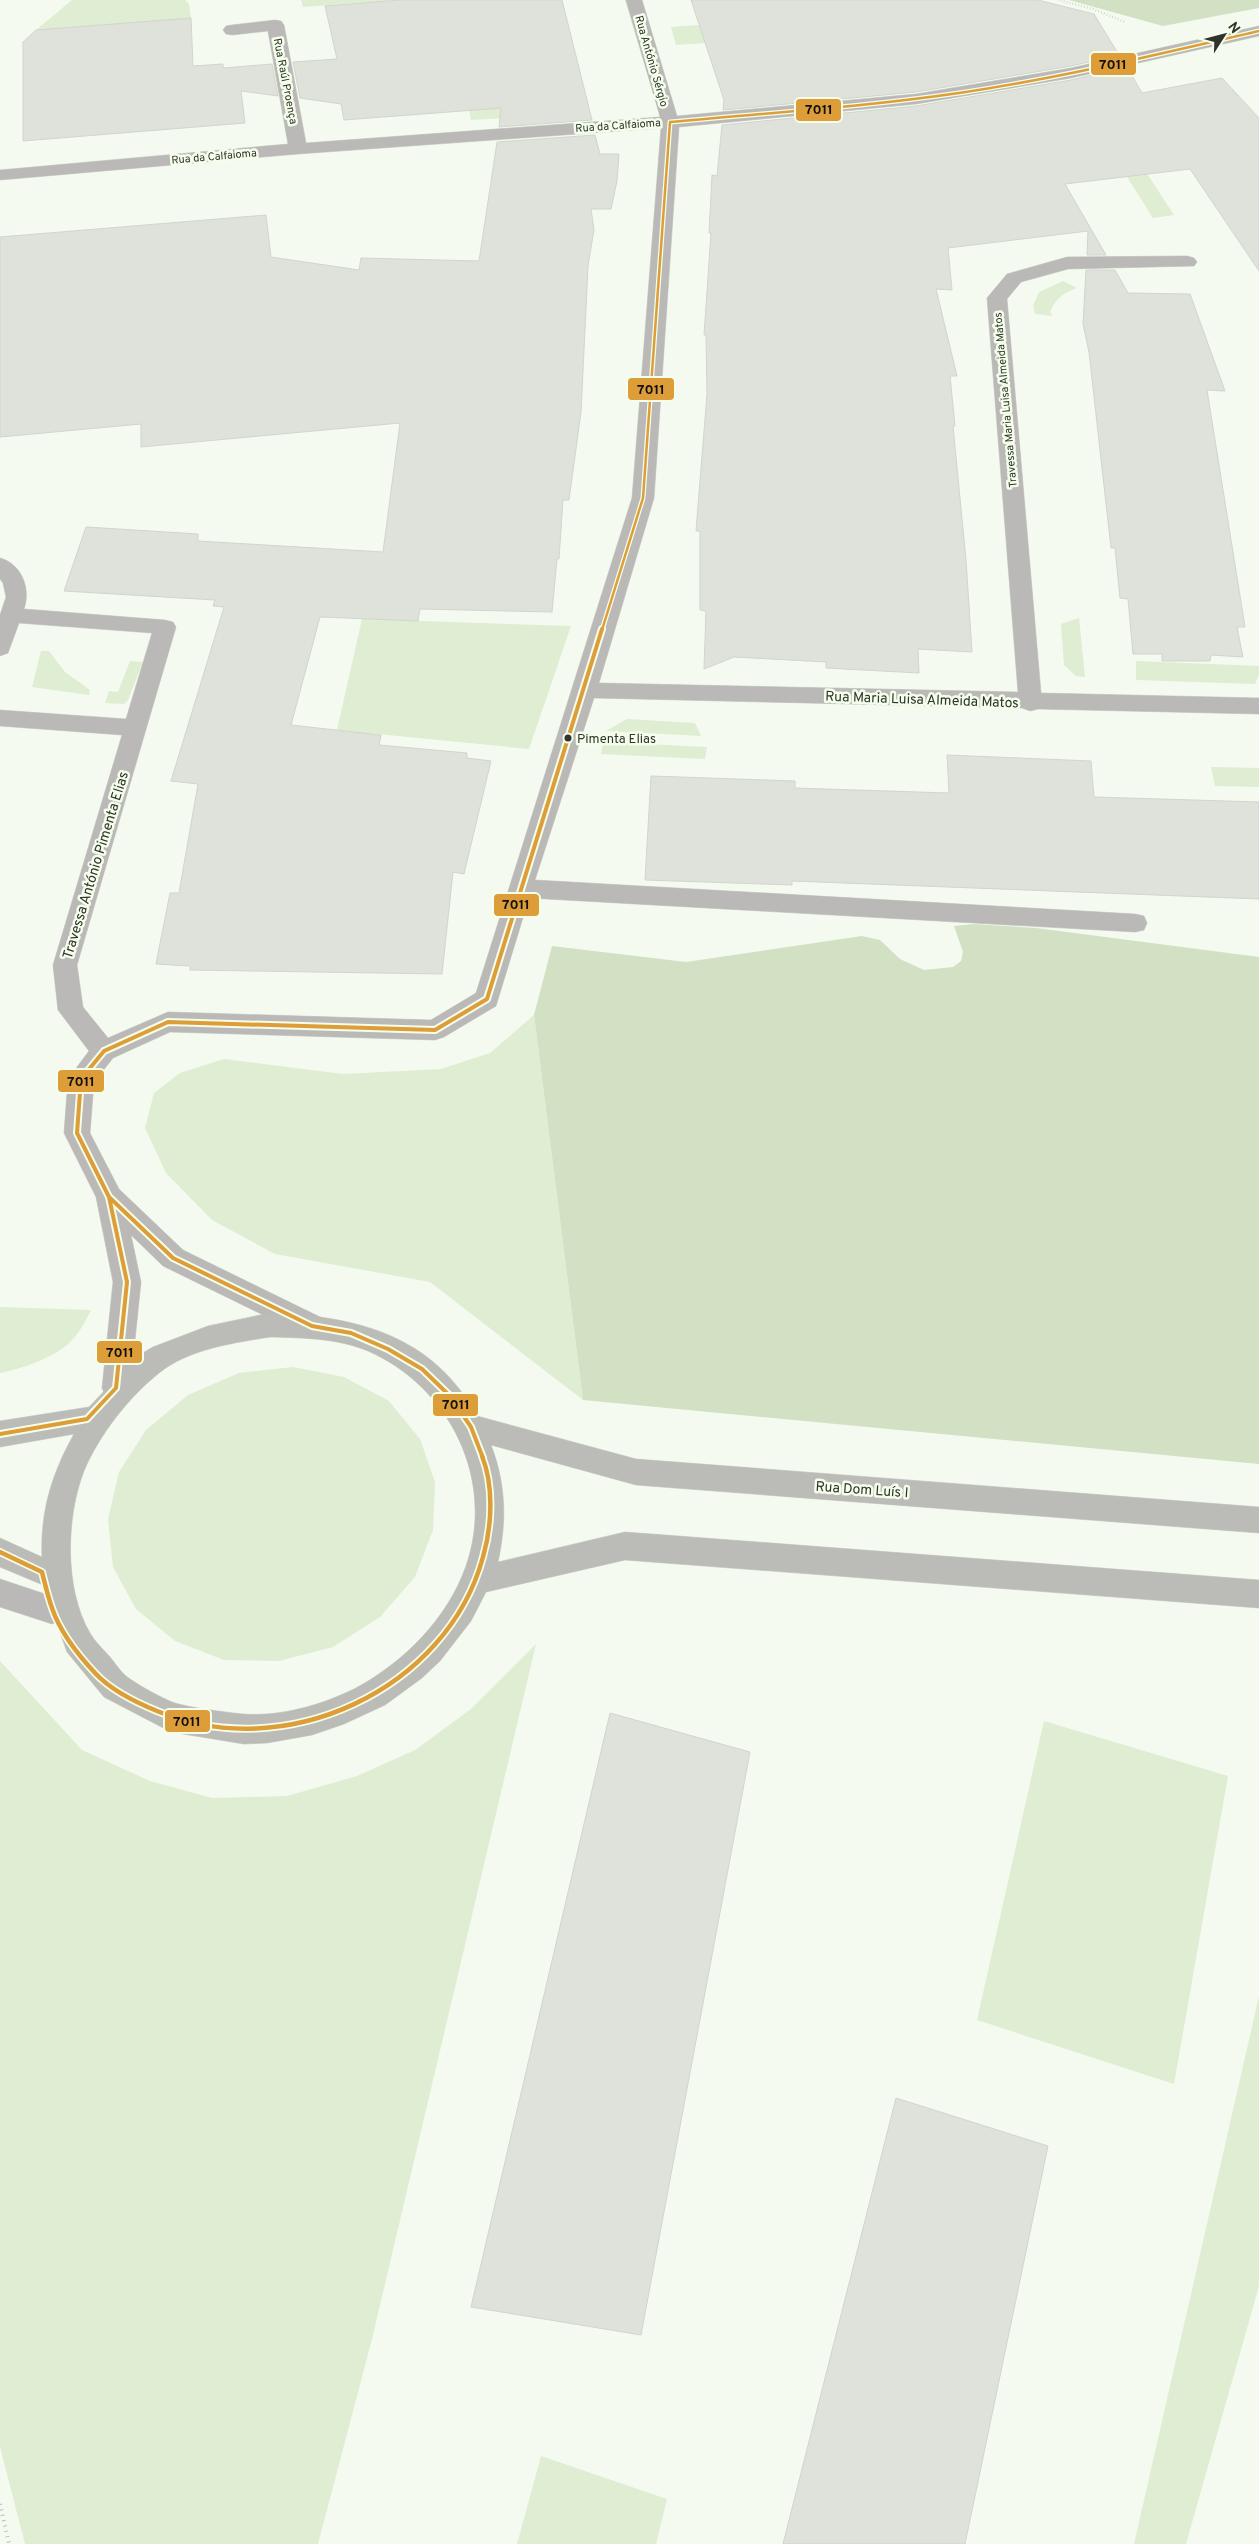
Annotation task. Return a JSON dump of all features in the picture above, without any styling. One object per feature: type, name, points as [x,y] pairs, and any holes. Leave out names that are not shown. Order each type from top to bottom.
[{"type":"main road","points":[[270,1325],[312,1326],[351,1333],[388,1348],[422,1369],[448,1395],[471,1427],[485,1463],[490,1502],[488,1540],[477,1580],[458,1616],[430,1652],[395,1682],[354,1706],[309,1721],[263,1729],[218,1728],[173,1718],[131,1700],[98,1675],[71,1644],[52,1610],[42,1572],[41,1532],[49,1492],[64,1454],[87,1419],[116,1388],[150,1363],[186,1344],[228,1332],[270,1325]]},
{"type":"main road","points":[[5,1431],[87,1419]]},
{"type":"main road","name":"Rua Dom Luís I","points":[[471,1427],[636,1472],[1259,1520]]},
{"type":"main road","points":[[477,1580],[625,1546],[1259,1594]]},
{"type":"main road","points":[[0,1552],[42,1572]]},
{"type":"street","name":"Rua António Sérgio","points":[[634,0],[670,122]]},
{"type":"street","name":"Rua Raúl Proença","points":[[232,30],[275,26],[298,149]]},
{"type":"street","name":"Rua da Calfaioma","points":[[0,175],[298,149],[670,122],[916,100],[1003,86],[1259,31]]},
{"type":"street","points":[[116,1388],[127,1282],[109,1198],[77,1133],[81,1078],[104,1051],[168,1022],[435,1030],[487,999],[520,888],[585,690],[643,498],[670,122]]},
{"type":"street","name":"Travessa Maria Luisa Almeida Matos","points":[[1030,702],[997,298],[1014,278],[1067,263],[1187,262]]},
{"type":"street","points":[[0,565],[14,581],[17,597],[0,648]]},
{"type":"street","name":"Travessa António Pimenta Elias","points":[[12,615],[165,627],[65,966],[71,1010],[104,1051]]},
{"type":"street","name":"Rua Maria Luisa Almeida Matos","points":[[585,690],[1259,706]]},
{"type":"street","points":[[0,718],[136,728]]},
{"type":"street","points":[[520,888],[1135,923]]},
{"type":"street","points":[[109,1198],[173,1258],[312,1326]]},
{"type":"street","points":[[0,1593],[52,1610]]},
{"type":"path","points":[[1058,0],[1093,9],[1128,23],[1169,51]]},
{"type":"path","points":[[0,2504],[9,2544]]},
{"type":"green space","points":[[72,0],[185,0],[189,4],[191,18],[36,30]]},
{"type":"green space","points":[[301,0],[400,0],[303,7]]},
{"type":"green space","points":[[1069,0],[1259,0],[1259,8],[1163,26]]},
{"type":"green space","points":[[809,17],[816,35],[676,45],[671,27]]},
{"type":"green space","points":[[501,90],[506,118],[471,120],[467,98]]},
{"type":"green space","points":[[1142,166],[1174,215],[1153,218],[1122,169]]},
{"type":"green space","points":[[1063,281],[1077,288],[1064,294],[1057,300],[1050,312],[1053,316],[1035,314],[1033,306],[1039,292]]},
{"type":"green space","points":[[1079,618],[1085,677],[1076,676],[1064,665],[1061,624]]},
{"type":"green space","points":[[362,619],[571,626],[529,749],[337,730]]},
{"type":"green space","points":[[41,651],[49,651],[65,672],[90,690],[89,695],[32,687]]},
{"type":"green space","points":[[130,661],[143,662],[128,700],[124,704],[105,703],[109,691],[118,692]]},
{"type":"green space","points":[[1136,661],[1259,666],[1259,675],[1255,684],[1136,680]]},
{"type":"green space","points":[[627,719],[695,723],[701,736],[606,731]]},
{"type":"green space","points":[[603,742],[707,747],[705,759],[601,754]]},
{"type":"green space","points":[[1211,767],[1259,768],[1259,787],[1215,786]]},
{"type":"green space","points":[[974,924],[1036,928],[1259,957],[1259,1464],[583,1400],[534,1015],[552,946],[686,962],[862,936],[880,940],[900,959],[924,970],[953,967],[961,961],[963,952],[954,926]]},
{"type":"green space","points":[[534,1015],[583,1400],[430,1282],[275,1254],[212,1220],[166,1173],[145,1128],[154,1093],[180,1073],[224,1059],[343,1074],[441,1069],[490,1053]]},
{"type":"green space","points":[[0,1307],[91,1310],[76,1336],[62,1348],[36,1362],[0,1373]]},
{"type":"green space","points":[[293,1367],[344,1377],[389,1401],[420,1439],[435,1482],[433,1530],[415,1577],[380,1617],[333,1647],[279,1661],[224,1660],[175,1641],[136,1609],[113,1567],[108,1519],[119,1472],[146,1430],[188,1395],[239,1373]]},
{"type":"green space","points":[[536,1644],[372,2339],[318,2544],[25,2544],[0,2447],[0,1661],[82,1750],[150,1781],[212,1798],[287,1796],[357,1776],[415,1750],[471,1709]]},
{"type":"green space","points":[[1044,1721],[1228,1776],[1174,2084],[977,2020]]},
{"type":"green space","points":[[1259,1996],[1259,2286],[1186,2544],[1134,2544]]},
{"type":"green space","points":[[541,2456],[667,2499],[656,2544],[517,2544]]},
{"type":"building","points":[[400,0],[562,0],[592,120],[499,127],[501,108],[344,120],[341,104],[300,98],[293,62],[337,59],[325,6]]},
{"type":"building","points":[[691,0],[1038,0],[1094,14],[1119,55],[1071,66],[916,92],[723,110],[724,100]]},
{"type":"building","points":[[191,18],[193,66],[223,64],[223,68],[272,64],[278,96],[241,91],[245,123],[23,141],[23,42],[36,30]]},
{"type":"building","points":[[1127,67],[1142,93],[1222,78],[1259,118],[1259,271],[1190,169],[1065,184],[1106,255],[1087,255],[1088,231],[948,248],[952,290],[936,289],[957,376],[950,376],[972,652],[918,649],[919,673],[826,668],[826,662],[734,657],[704,669],[706,611],[700,610],[700,531],[696,531],[707,394],[706,335],[704,335],[711,233],[709,233],[712,175],[717,176],[722,125],[916,106],[1071,80]]},
{"type":"building","points":[[595,135],[600,154],[619,154],[617,181],[611,209],[591,209],[594,230],[588,266],[581,412],[569,500],[563,500],[559,559],[557,559],[552,612],[420,609],[418,621],[320,617],[291,725],[381,735],[379,745],[467,753],[467,758],[491,761],[464,874],[453,872],[442,974],[190,970],[190,966],[156,964],[170,893],[179,893],[198,784],[171,781],[224,607],[213,606],[215,600],[64,591],[86,527],[198,534],[198,541],[383,552],[400,423],[141,447],[141,424],[0,437],[0,237],[266,215],[271,257],[359,270],[361,258],[479,261],[497,142]]},
{"type":"building","points":[[1086,270],[1115,270],[1128,293],[1190,294],[1225,391],[1207,390],[1245,627],[1237,627],[1243,657],[1211,655],[1210,661],[1162,661],[1162,654],[1133,654],[1128,599],[1120,598],[1115,548],[1111,548],[1089,352],[1083,324]]},
{"type":"building","points":[[947,755],[1091,761],[1094,797],[1259,802],[1259,899],[792,881],[792,885],[645,880],[651,776],[795,781],[795,788],[949,793]]},
{"type":"building","points":[[610,1713],[750,1752],[641,2335],[471,2307]]},
{"type":"building","points":[[896,2098],[1048,2146],[965,2544],[783,2544]]},
{"type":"transit line","name":"7011","points":[[670,122],[856,106],[961,93],[1089,69],[1259,31]]},
{"type":"transit line","name":"7011","points":[[0,1552],[42,1572],[52,1610],[71,1643],[97,1675],[131,1700],[173,1718],[218,1728],[263,1729],[309,1721],[354,1705],[395,1682],[430,1652],[458,1617],[477,1580],[488,1540],[490,1502],[485,1463],[471,1427],[449,1395],[422,1369],[388,1349],[351,1333],[312,1326],[173,1258],[109,1197],[77,1133],[81,1079],[104,1051],[168,1022],[435,1030],[487,999],[643,498],[670,122]]},
{"type":"transit line","name":"7011","points":[[0,1434],[87,1419],[116,1388],[127,1282],[109,1197],[105,1189]]},
{"type":"place","name":"Pimenta Elias","points":[[568,738]]}]
